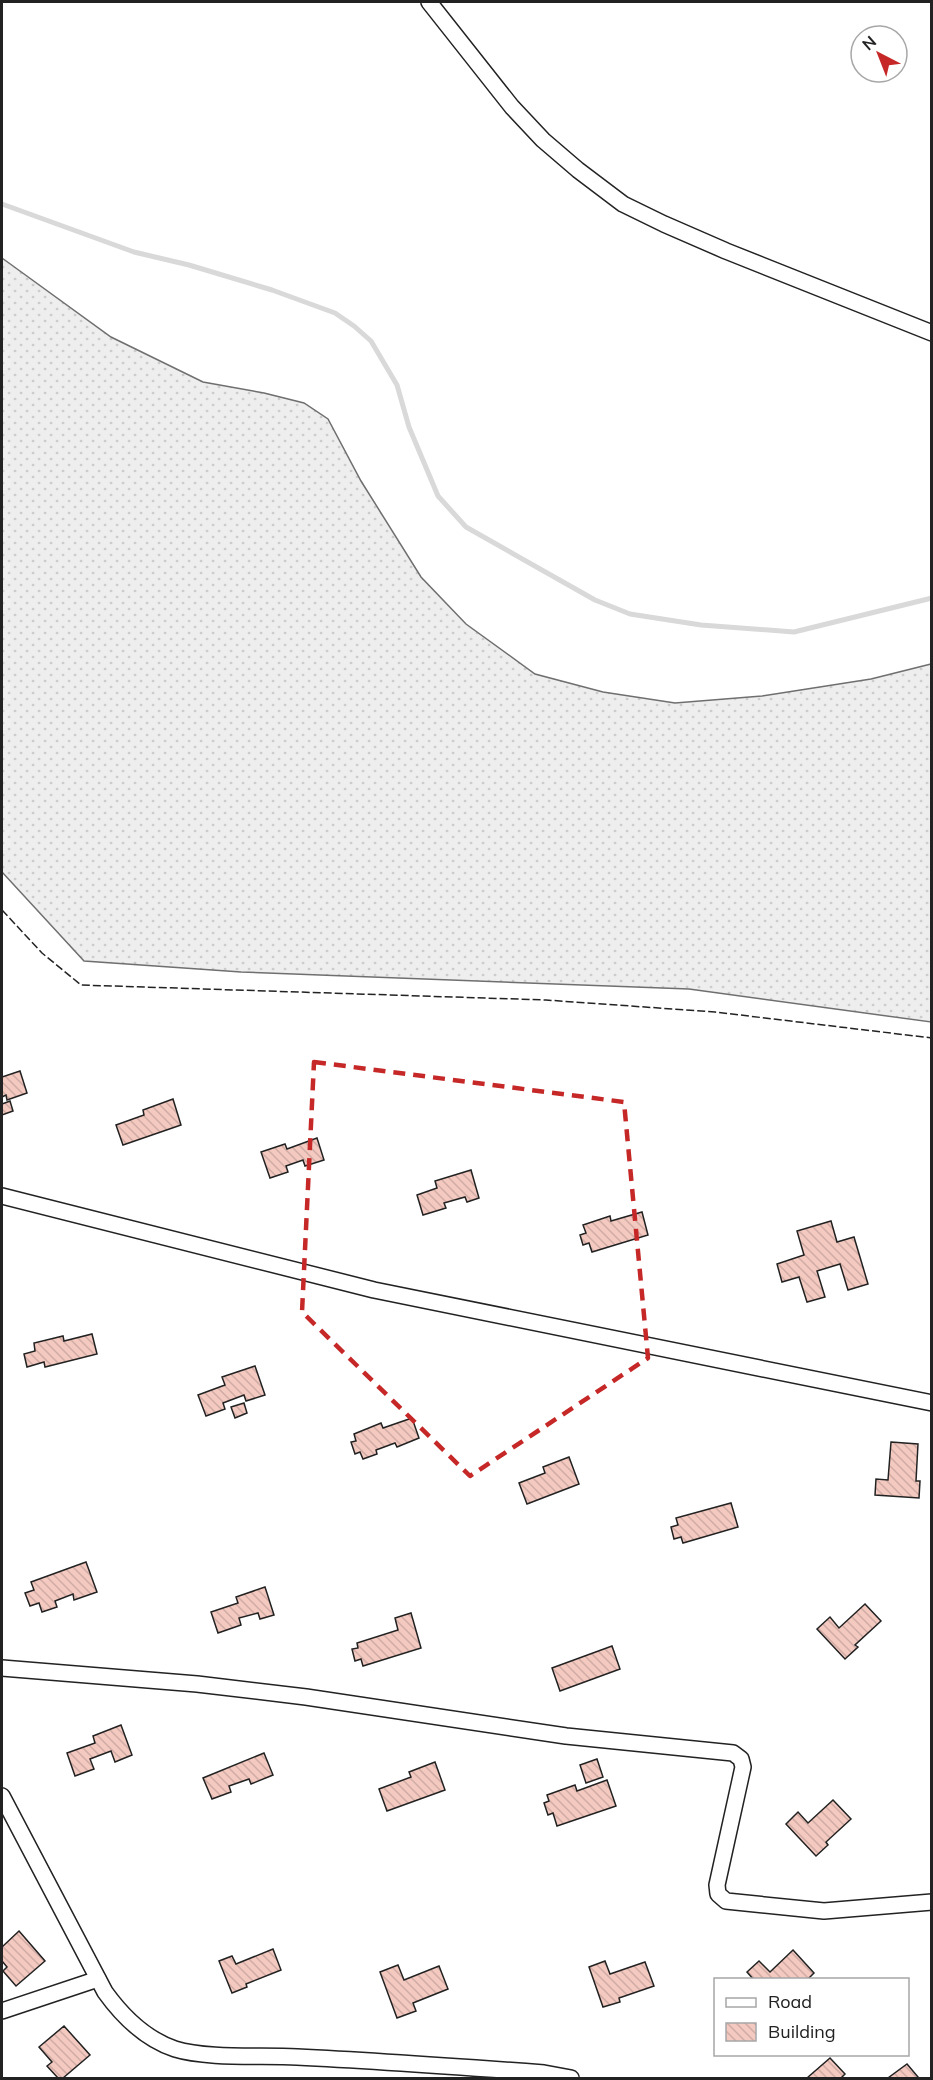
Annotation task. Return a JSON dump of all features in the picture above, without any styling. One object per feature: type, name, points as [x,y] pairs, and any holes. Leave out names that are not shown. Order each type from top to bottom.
[{"type":"street","points":[[429,2],[512,107],[535,132],[578,170],[623,204],[726,251],[932,333]]},
{"type":"street","points":[[2,1196],[374,1290],[932,1403]]},
{"type":"street","points":[[2,1668],[197,1684],[306,1697],[566,1736],[733,1753],[741,1758],[743,1767],[717,1885],[718,1894],[726,1901],[824,1911],[932,1902]]},
{"type":"street","points":[[2,1796],[98,1979],[122,2015],[147,2035],[174,2048],[195,2053],[544,2073],[571,2079]]},
{"type":"street","points":[[2,2011],[98,1979]]},
{"type":"highlighted area","points":[[314,1062],[624,1102],[648,1358],[470,1476],[302,1312]]},
{"type":"shaded area","points":[[2,258],[111,337],[203,382],[304,403],[328,419],[361,481],[421,577],[466,624],[535,674],[603,692],[675,703],[762,696],[871,679],[931,664],[931,1022],[689,989],[241,972],[84,961],[2,872]]},
{"type":"building","points":[[20,1071],[27,1093],[7,1100],[6,1095],[2,1097],[2,1077]]},
{"type":"building","points":[[173,1099],[181,1125],[123,1145],[116,1125],[144,1115],[143,1110]]},
{"type":"building","points":[[10,1101],[13,1111],[2,1115],[2,1104]]},
{"type":"building","points":[[317,1138],[324,1160],[305,1166],[303,1160],[286,1166],[288,1172],[270,1178],[261,1152],[285,1144],[287,1149]]},
{"type":"building","points":[[471,1170],[479,1198],[467,1202],[465,1197],[444,1203],[446,1208],[423,1215],[417,1195],[437,1188],[435,1181]]},
{"type":"building","points":[[642,1212],[648,1235],[592,1252],[589,1243],[583,1245],[580,1235],[586,1233],[583,1225],[610,1216],[611,1221]]},
{"type":"building","points":[[831,1221],[837,1242],[854,1237],[868,1284],[848,1290],[840,1264],[817,1271],[825,1297],[807,1302],[799,1277],[782,1282],[777,1264],[804,1255],[797,1231]]},
{"type":"building","points":[[92,1334],[97,1354],[45,1367],[44,1362],[27,1367],[24,1354],[35,1351],[34,1343],[63,1336],[64,1341]]},
{"type":"building","points":[[255,1366],[265,1395],[246,1401],[244,1395],[223,1403],[225,1409],[206,1416],[198,1395],[225,1385],[222,1377]]},
{"type":"building","points":[[244,1403],[247,1413],[235,1418],[231,1407]]},
{"type":"building","points":[[412,1418],[419,1438],[397,1447],[395,1443],[376,1450],[377,1454],[363,1459],[360,1452],[355,1454],[351,1442],[356,1441],[354,1434],[381,1423],[383,1428]]},
{"type":"building","points":[[891,1442],[918,1444],[916,1481],[920,1481],[919,1498],[875,1495],[876,1479],[888,1480]]},
{"type":"building","points":[[569,1457],[579,1484],[527,1504],[519,1483],[545,1473],[543,1467]]},
{"type":"building","points":[[731,1503],[738,1527],[683,1543],[681,1537],[674,1539],[671,1527],[678,1525],[676,1518]]},
{"type":"building","points":[[86,1562],[97,1592],[74,1600],[73,1594],[55,1601],[57,1607],[42,1612],[39,1603],[30,1606],[25,1593],[34,1590],[31,1582]]},
{"type":"building","points":[[265,1587],[274,1615],[260,1619],[258,1613],[239,1618],[241,1625],[218,1633],[211,1612],[238,1603],[236,1597]]},
{"type":"building","points":[[865,1604],[881,1621],[855,1645],[858,1647],[845,1659],[817,1629],[830,1617],[839,1628]]},
{"type":"building","points":[[411,1613],[421,1648],[363,1666],[361,1659],[355,1661],[352,1649],[358,1648],[357,1643],[398,1630],[395,1618]]},
{"type":"building","points":[[612,1646],[620,1669],[560,1691],[552,1668]]},
{"type":"building","points":[[121,1725],[132,1755],[115,1762],[111,1751],[90,1759],[94,1769],[75,1776],[67,1753],[95,1743],[93,1736]]},
{"type":"building","points":[[264,1753],[273,1775],[251,1784],[249,1779],[229,1786],[231,1792],[212,1799],[203,1778]]},
{"type":"building","points":[[597,1759],[603,1777],[586,1783],[580,1765]]},
{"type":"building","points":[[435,1762],[445,1790],[387,1811],[379,1789],[411,1777],[409,1772]]},
{"type":"building","points":[[607,1780],[616,1806],[557,1826],[553,1813],[548,1815],[544,1803],[549,1801],[547,1795],[575,1785],[577,1791]]},
{"type":"building","points":[[833,1800],[851,1819],[826,1842],[828,1845],[816,1856],[786,1824],[798,1812],[808,1823]]},
{"type":"building","points":[[19,1931],[45,1961],[16,1986],[3,1971],[7,1967],[2,1961],[2,1947]]},
{"type":"building","points":[[273,1949],[281,1970],[246,1984],[247,1987],[232,1993],[219,1961],[232,1956],[236,1964]]},
{"type":"building","points":[[793,1950],[814,1973],[809,1978],[752,1978],[747,1972],[759,1961],[770,1972]]},
{"type":"building","points":[[605,1961],[610,1974],[645,1962],[654,1986],[619,1998],[620,2002],[603,2007],[589,1967]]},
{"type":"building","points":[[398,1965],[404,1980],[439,1966],[448,1989],[413,2003],[416,2011],[397,2018],[380,1972]]},
{"type":"building","points":[[64,2026],[90,2055],[63,2078],[58,2078],[47,2066],[52,2062],[39,2047]]},
{"type":"building","points":[[830,2058],[845,2074],[841,2078],[807,2078]]},
{"type":"building","points":[[907,2064],[917,2078],[888,2078]]},
{"type":"waterway","points":[[2,204],[134,252],[189,265],[272,290],[335,313],[371,341],[397,385],[409,427],[438,496],[466,527],[595,600],[630,614],[701,625],[794,632],[932,598]]},
{"type":"fence","points":[[2,910],[42,953],[81,985],[546,1000],[715,1012],[932,1038]]}]
